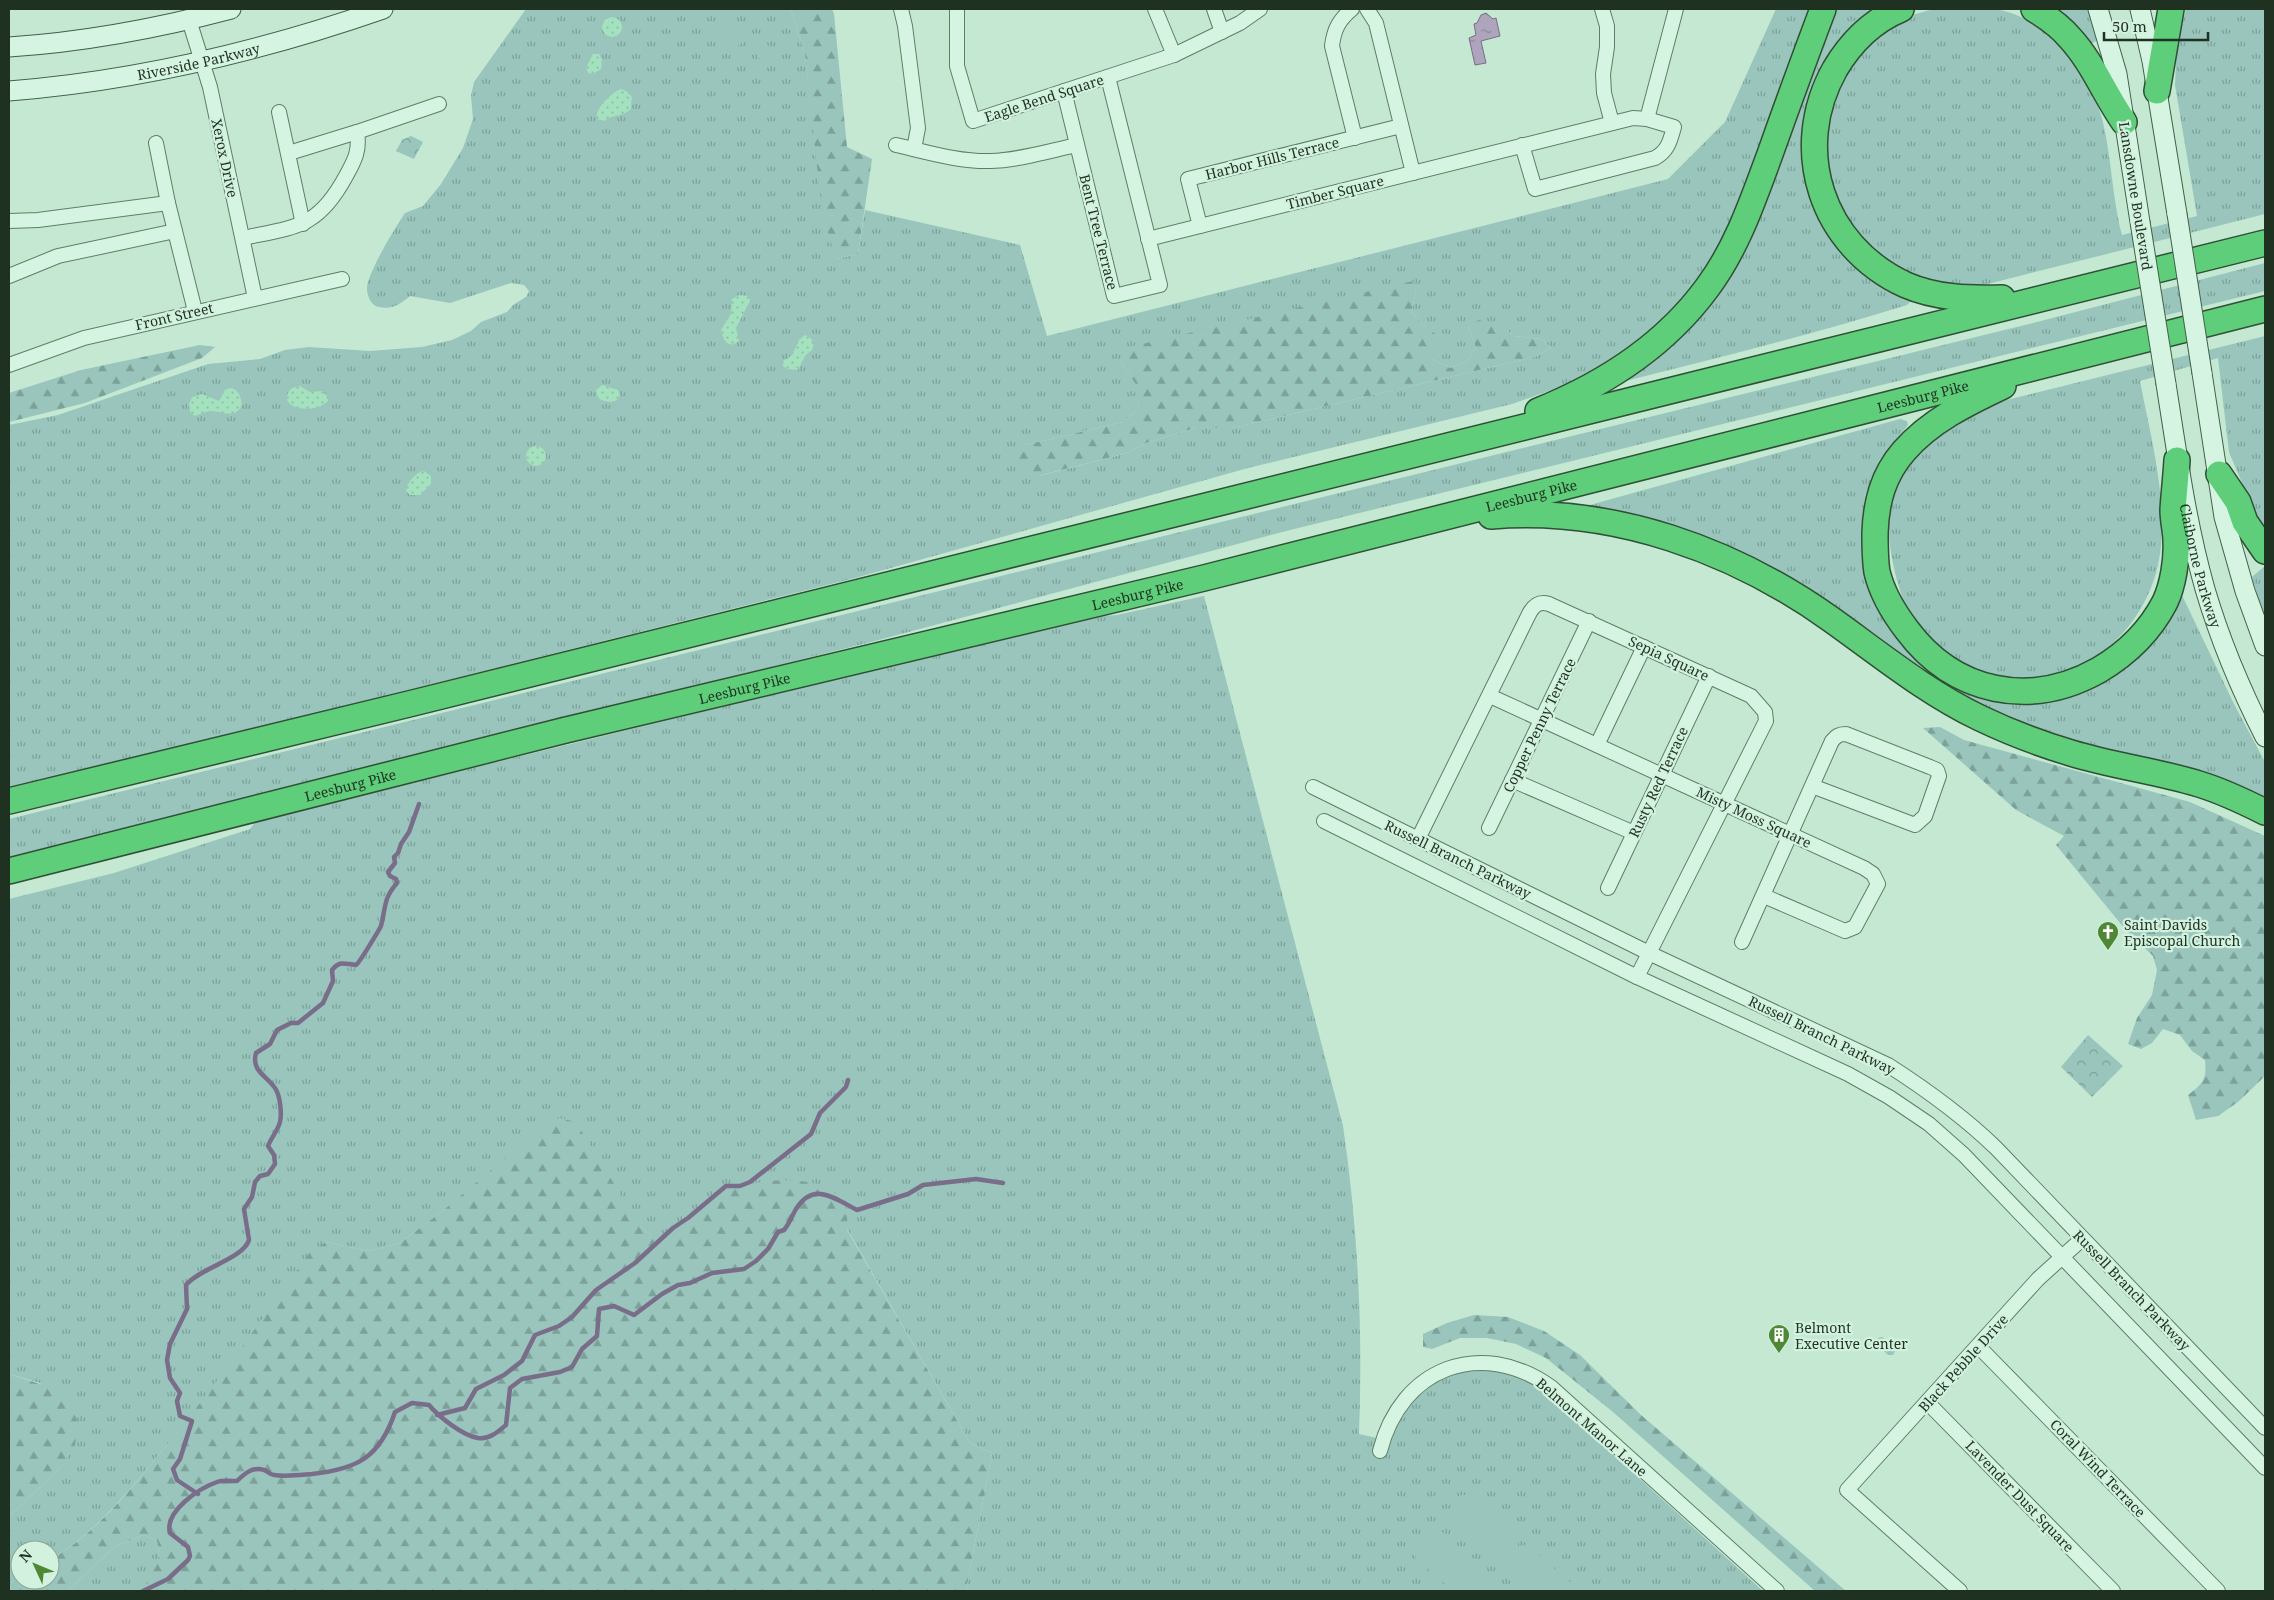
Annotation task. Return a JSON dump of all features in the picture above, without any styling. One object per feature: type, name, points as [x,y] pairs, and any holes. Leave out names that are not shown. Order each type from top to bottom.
[{"type":"highway","points":[[1463,441],[1554,405],[1625,366],[1656,343],[1683,317],[1708,287],[1729,252],[1748,214],[1823,9]]},
{"type":"highway","points":[[1901,9],[1865,30],[1843,56],[1828,83],[1816,116],[1813,148],[1817,180],[1827,210],[1841,232],[1861,255],[1883,272],[1918,290],[1945,296],[1974,299],[2045,297]]},
{"type":"highway","points":[[2034,9],[2070,37],[2089,62],[2124,122]]},
{"type":"highway","points":[[2158,91],[2171,9]]},
{"type":"highway","points":[[9,801],[423,701],[2265,243]]},
{"type":"highway","name":"Leesburg Pike","points":[[9,871],[566,730],[1204,578],[2265,309]]},
{"type":"highway","points":[[2069,358],[2005,385],[1948,414],[1925,431],[1904,451],[1890,470],[1880,493],[1875,517],[1877,572],[1887,600],[1901,622],[1917,643],[1936,662],[1959,676],[1984,686],[2008,691],[2032,692],[2053,689],[2080,680],[2125,653],[2148,627],[2165,601],[2170,584],[2176,550],[2173,512],[2178,460]]},
{"type":"highway","points":[[2219,474],[2238,502],[2246,522],[2265,551]]},
{"type":"highway","points":[[1392,530],[1521,514],[1598,519],[1648,531],[1750,569],[1831,620],[1933,693],[1981,718],[2071,754],[2197,784],[2232,795],[2265,812]]},
{"type":"main road","points":[[9,46],[117,34],[189,20],[231,9]]},
{"type":"main road","name":"Riverside Parkway","points":[[9,91],[63,86],[203,61],[297,38],[383,9]]},
{"type":"main road","name":"Lansdowne Boulevard","points":[[2098,9],[2117,74],[2166,384]]},
{"type":"main road","points":[[2140,9],[2158,91],[2219,474],[2224,517],[2235,557],[2265,646]]},
{"type":"main road","name":"Claiborne Parkway","points":[[2166,384],[2190,530],[2205,589],[2217,627],[2265,737]]},
{"type":"main road","points":[[2251,708],[2265,727]]},
{"type":"street","points":[[901,9],[905,26],[918,128],[914,149]]},
{"type":"street","name":"Eagle Bend Square","points":[[957,9],[956,66],[973,121],[1174,55],[1222,32],[1260,9]]},
{"type":"street","points":[[1155,9],[1174,55]]},
{"type":"street","points":[[1214,9],[1222,32]]},
{"type":"street","name":"Harbor Hills Terrace","points":[[1200,226],[1188,179],[1355,138],[1332,46],[1333,34],[1338,23],[1352,9]]},
{"type":"street","points":[[1367,9],[1376,23],[1413,173]]},
{"type":"street","points":[[1602,9],[1606,26],[1607,47],[1603,74],[1604,93],[1612,123]]},
{"type":"street","points":[[1648,120],[1676,9]]},
{"type":"street","name":"Xerox Drive","points":[[189,20],[203,61],[255,298]]},
{"type":"street","name":"Bent Tree Terrace","points":[[1064,91],[1114,296],[1160,285],[1108,77]]},
{"type":"street","points":[[289,152],[357,132],[439,104]]},
{"type":"street","points":[[279,112],[303,224]]},
{"type":"street","name":"Timber Square","points":[[1148,239],[1522,145],[1633,118],[1648,120],[1674,128],[1668,147],[1663,154],[1655,158],[1535,189],[1522,145]]},
{"type":"street","points":[[1355,138],[1401,126]]},
{"type":"street","points":[[243,238],[292,228],[303,224],[321,211],[336,194],[358,154],[357,132]]},
{"type":"street","points":[[156,143],[168,203],[195,311]]},
{"type":"street","points":[[896,145],[965,160],[989,161],[1012,159],[1077,144]]},
{"type":"street","points":[[9,221],[38,220],[168,203]]},
{"type":"street","points":[[9,276],[58,256],[175,231]]},
{"type":"street","name":"Front Street","points":[[9,365],[84,338],[195,311],[342,279]]},
{"type":"street","name":"Sepia Square","points":[[1418,839],[1529,614],[1537,604],[1543,602],[1549,604],[1751,696],[1765,712],[1766,721],[1726,804],[1637,977]]},
{"type":"street","name":"Copper Penny Terrace","points":[[1489,828],[1588,622]]},
{"type":"street","points":[[1597,745],[1644,647]]},
{"type":"street","name":"Rusty Red Terrace","points":[[1608,888],[1708,676]]},
{"type":"street","name":"Misty Moss Square","points":[[1490,696],[1868,870],[1876,878],[1878,884],[1855,928],[1845,931],[1764,896]]},
{"type":"street","points":[[1742,942],[1832,741],[1840,734],[1846,734],[1930,767],[1937,770],[1939,776],[1925,816],[1915,825],[1909,825],[1812,786]]},
{"type":"street","points":[[1512,780],[1634,833]]},
{"type":"street","name":"Russell Branch Parkway","points":[[1313,787],[1650,954],[1888,1065],[1916,1083],[1968,1122],[2265,1428]]},
{"type":"street","name":"Russell Branch Parkway","points":[[1324,821],[1637,977],[1848,1074],[1889,1097],[1929,1124],[1964,1155],[2265,1468]]},
{"type":"street","name":"Black Pebble Drive","points":[[1960,1591],[1847,1490],[2038,1279],[2082,1239]]},
{"type":"street","name":"Coral Wind Terrace","points":[[1978,1346],[2218,1591]]},
{"type":"street","name":"Belmont Manor Lane","points":[[1380,1452],[1385,1432],[1393,1415],[1416,1388],[1430,1377],[1455,1367],[1482,1363],[1500,1364],[1520,1369],[1551,1387],[1777,1591]]},
{"type":"street","name":"Lavender Dust Square","points":[[1927,1402],[2113,1591]]},
{"type":"green space","points":[[1988,8],[2013,14],[2030,21],[2045,31],[2059,43],[2078,65],[2091,88],[2100,110],[2106,134],[2122,235],[2197,216],[2175,85],[2177,44],[2186,9],[2265,9],[2265,214],[1984,285],[1950,285],[1929,281],[1910,275],[1876,256],[1844,220],[1824,163],[1830,106],[1846,72],[1865,45],[1890,27],[1912,15],[1934,9]]},
{"type":"green space","points":[[526,9],[791,9],[805,55],[814,132],[836,259],[858,254],[865,210],[1020,245],[1047,336],[1668,179],[1725,122],[1776,9],[1813,9],[1732,235],[1692,295],[1659,327],[1604,366],[1563,386],[1512,404],[1248,468],[855,578],[9,790],[9,425],[58,415],[208,364],[260,359],[285,350],[309,347],[370,351],[422,347],[452,340],[471,331],[481,322],[507,312],[513,305],[526,297],[529,291],[524,285],[511,283],[450,303],[410,296],[399,304],[388,308],[373,304],[368,293],[368,282],[375,265],[405,213],[423,206],[441,184],[463,148],[473,119],[471,96],[474,82]],"holes":[[[1416,291],[1411,312],[1425,327],[1430,358],[1450,368],[1467,362],[1476,348],[1468,326],[1503,326],[1513,336],[1542,339],[1551,348],[1534,357],[1233,428],[1195,428],[1146,443],[1127,453],[1039,476],[1025,445],[1123,422],[1138,409],[1140,390],[1121,362]]]},
{"type":"green space","points":[[791,9],[832,9],[847,147],[872,159],[858,254],[836,259],[822,213],[805,55]]},
{"type":"green space","points":[[1829,9],[1883,9],[1842,42],[1812,197],[1828,232],[1853,264],[1873,281],[1911,301],[1907,305],[1830,328],[1598,388],[1695,314]]},
{"type":"green space","points":[[2052,9],[2089,9],[2097,41],[2089,44]]},
{"type":"green space","points":[[732,21],[741,25],[745,34],[741,43],[732,47],[723,43],[719,34],[723,25]]},
{"type":"green space","points":[[761,44],[767,44],[772,49],[770,58],[761,60],[756,55],[756,49]]},
{"type":"green space","points":[[411,136],[423,142],[414,159],[396,151],[402,140]]},
{"type":"green space","points":[[2265,263],[2265,291],[1290,530],[875,641],[9,857],[9,819],[2033,323]]},
{"type":"green space","points":[[1413,281],[1416,291],[1411,312],[1425,327],[1439,336],[1430,358],[1450,368],[1467,362],[1476,348],[1468,326],[1479,320],[1503,326],[1513,336],[1542,339],[1551,348],[1534,357],[1233,428],[1195,428],[1146,443],[1127,453],[1038,476],[1020,468],[1017,456],[1025,445],[1123,422],[1138,409],[1139,389],[1121,362],[1129,347]]},
{"type":"green space","points":[[2265,336],[2265,531],[2257,519],[2229,452],[2218,358],[2140,381],[2159,483],[2162,525],[2161,545],[2156,572],[2147,598],[2132,622],[2114,642],[2092,659],[2067,671],[2041,677],[2013,678],[1986,674],[1961,664],[1938,649],[1918,628],[1904,602],[1898,585],[1890,548],[1889,514],[1891,500],[1901,477],[1927,443],[1954,424],[2003,401]]},
{"type":"green space","points":[[200,345],[215,347],[202,358],[85,403],[9,422],[9,393],[81,370]]},
{"type":"green space","points":[[1900,419],[1907,421],[1908,425],[1879,461],[1865,496],[1861,541],[1868,582],[1926,667],[2056,698],[2094,688],[2124,666],[2180,591],[2234,704],[2265,762],[2265,806],[2073,746],[1973,705],[1824,605],[1579,508]]},
{"type":"green space","points":[[2265,566],[2265,622],[2252,577]]},
{"type":"green space","points":[[1204,596],[1343,1126],[1356,1241],[1360,1318],[1359,1434],[1390,1441],[1407,1404],[1422,1390],[1449,1376],[1464,1372],[1495,1371],[1524,1379],[1552,1399],[1763,1591],[966,1591],[992,1453],[970,1443],[847,1229],[845,1207],[727,1192],[668,1235],[651,1235],[640,1226],[445,1209],[400,1243],[369,1251],[326,1242],[207,1396],[113,1508],[83,1536],[60,1554],[60,1540],[10,1540],[9,1584],[9,1517],[62,1466],[40,1383],[9,1374],[9,899],[114,873],[250,829],[256,821],[1089,617],[1117,615]]},
{"type":"green space","points":[[1940,727],[1964,740],[2190,802],[2265,836],[2265,1076],[2238,1102],[2218,1116],[2196,1120],[2188,1095],[2203,1080],[2205,1060],[2192,1051],[2180,1035],[2163,1029],[2152,1043],[2141,1049],[2128,1044],[2137,1018],[2152,995],[2157,970],[2153,956],[2125,929],[2056,845],[2064,836],[2016,810],[1923,728]]},
{"type":"green space","points":[[2088,1035],[2123,1066],[2092,1097],[2061,1067]]},
{"type":"green space","points":[[560,1118],[576,1122],[640,1226],[651,1235],[668,1235],[719,1196],[739,1187],[755,1183],[791,1180],[809,1182],[825,1187],[837,1195],[846,1209],[847,1230],[970,1443],[992,1453],[966,1591],[142,1591],[160,1559],[157,1541],[144,1535],[116,1546],[67,1591],[9,1591],[10,1583],[10,1590],[60,1590],[60,1554],[95,1526],[133,1486],[216,1382],[310,1252],[326,1242],[369,1251],[400,1243],[445,1209],[546,1123]]},
{"type":"green space","points":[[1474,1315],[1508,1317],[1544,1331],[1580,1355],[1641,1415],[1846,1591],[1815,1591],[1613,1412],[1546,1358],[1516,1344],[1487,1338],[1460,1338],[1432,1349],[1423,1347],[1423,1334],[1447,1323]]},
{"type":"green space","points":[[1882,1337],[1896,1349],[1893,1355],[1888,1355],[1878,1345],[1878,1338]]},
{"type":"green space","points":[[9,1374],[56,1389],[68,1400],[78,1422],[75,1445],[62,1466],[9,1517]]},
{"type":"green space","points":[[1461,1495],[1469,1495],[1517,1536],[1518,1546],[1527,1545],[1575,1586],[1575,1591],[1522,1591],[1502,1574],[1502,1564],[1492,1565],[1445,1525],[1444,1515]]},
{"type":"green space","points":[[1432,1530],[1440,1530],[1488,1571],[1489,1580],[1498,1580],[1511,1591],[1453,1591],[1416,1559],[1415,1549]]},
{"type":"green space","points":[[144,1535],[157,1541],[169,1591],[67,1591],[116,1546]]},
{"type":"sand","points":[[612,17],[619,20],[622,27],[619,34],[612,37],[605,34],[602,27],[605,20]]},
{"type":"sand","points":[[593,54],[599,54],[602,60],[601,69],[593,74],[588,73],[586,68]]},
{"type":"sand","points":[[621,89],[632,97],[631,109],[624,114],[604,121],[597,119],[598,111],[604,101]]},
{"type":"sand","points":[[739,295],[748,296],[750,301],[736,328],[739,341],[735,344],[729,344],[723,337],[721,330],[731,314],[732,299]]},
{"type":"sand","points":[[805,335],[813,341],[812,350],[805,356],[798,370],[787,369],[783,366],[783,361],[792,355],[799,340]]},
{"type":"sand","points":[[602,385],[618,390],[620,396],[618,399],[613,402],[598,398],[596,390]]},
{"type":"sand","points":[[300,386],[310,392],[322,391],[328,397],[328,401],[322,406],[306,409],[291,405],[287,401],[287,395],[292,388]]},
{"type":"sand","points":[[229,388],[237,391],[241,399],[242,405],[236,412],[228,414],[210,411],[195,416],[190,412],[189,404],[192,397],[202,394],[219,401],[225,390]]},
{"type":"sand","points":[[536,446],[543,449],[546,456],[543,463],[536,466],[529,463],[526,456],[529,449]]},
{"type":"sand","points":[[424,471],[431,476],[431,484],[420,495],[410,495],[406,491],[408,484],[415,475]]},
{"type":"water","points":[[1486,13],[1493,19],[1496,18],[1500,36],[1481,41],[1486,63],[1475,65],[1469,38],[1476,35],[1474,24],[1477,23],[1481,15]]},
{"type":"waterway","points":[[198,1494],[177,1480],[173,1469],[180,1459],[192,1421],[180,1416],[177,1401],[180,1393],[170,1378],[167,1360],[170,1344],[187,1309],[186,1285],[201,1273],[239,1253],[245,1247],[249,1240],[244,1209],[252,1197],[255,1182],[260,1176],[268,1174],[275,1164],[274,1155],[268,1146],[280,1122],[279,1099],[275,1088],[257,1069],[256,1053],[270,1044],[277,1030],[291,1023],[298,1023],[323,1003],[333,981],[332,970],[337,965],[342,963],[356,965],[365,952],[381,926],[387,899],[397,883],[396,879],[390,876],[388,872],[395,863],[394,857],[409,832],[419,804]]},
{"type":"waterway","points":[[437,1415],[465,1408],[476,1389],[504,1375],[522,1361],[535,1335],[559,1326],[572,1317],[596,1290],[635,1263],[673,1228],[726,1186],[740,1186],[750,1182],[811,1134],[820,1113],[846,1087],[848,1080]]},
{"type":"waterway","points":[[143,1591],[168,1579],[188,1560],[190,1556],[188,1547],[170,1533],[170,1525],[172,1517],[178,1509],[202,1489],[219,1481],[237,1481],[246,1473],[256,1469],[264,1470],[273,1475],[293,1476],[328,1472],[355,1464],[365,1458],[382,1440],[395,1412],[412,1403],[429,1405],[438,1415],[465,1434],[478,1438],[490,1436],[506,1425],[510,1388],[522,1379],[560,1372],[572,1367],[582,1349],[597,1336],[599,1309],[614,1306],[634,1315],[662,1294],[678,1285],[690,1283],[712,1273],[744,1269],[756,1261],[768,1249],[778,1232],[786,1228],[796,1209],[810,1196],[825,1194],[857,1210],[908,1194],[923,1185],[976,1179],[1003,1183]]},
{"type":"place","name":"Saint Davids Episcopal Church","points":[[2108,951]]},
{"type":"place","name":"Belmont Executive Center","points":[[1779,1354]]}]
